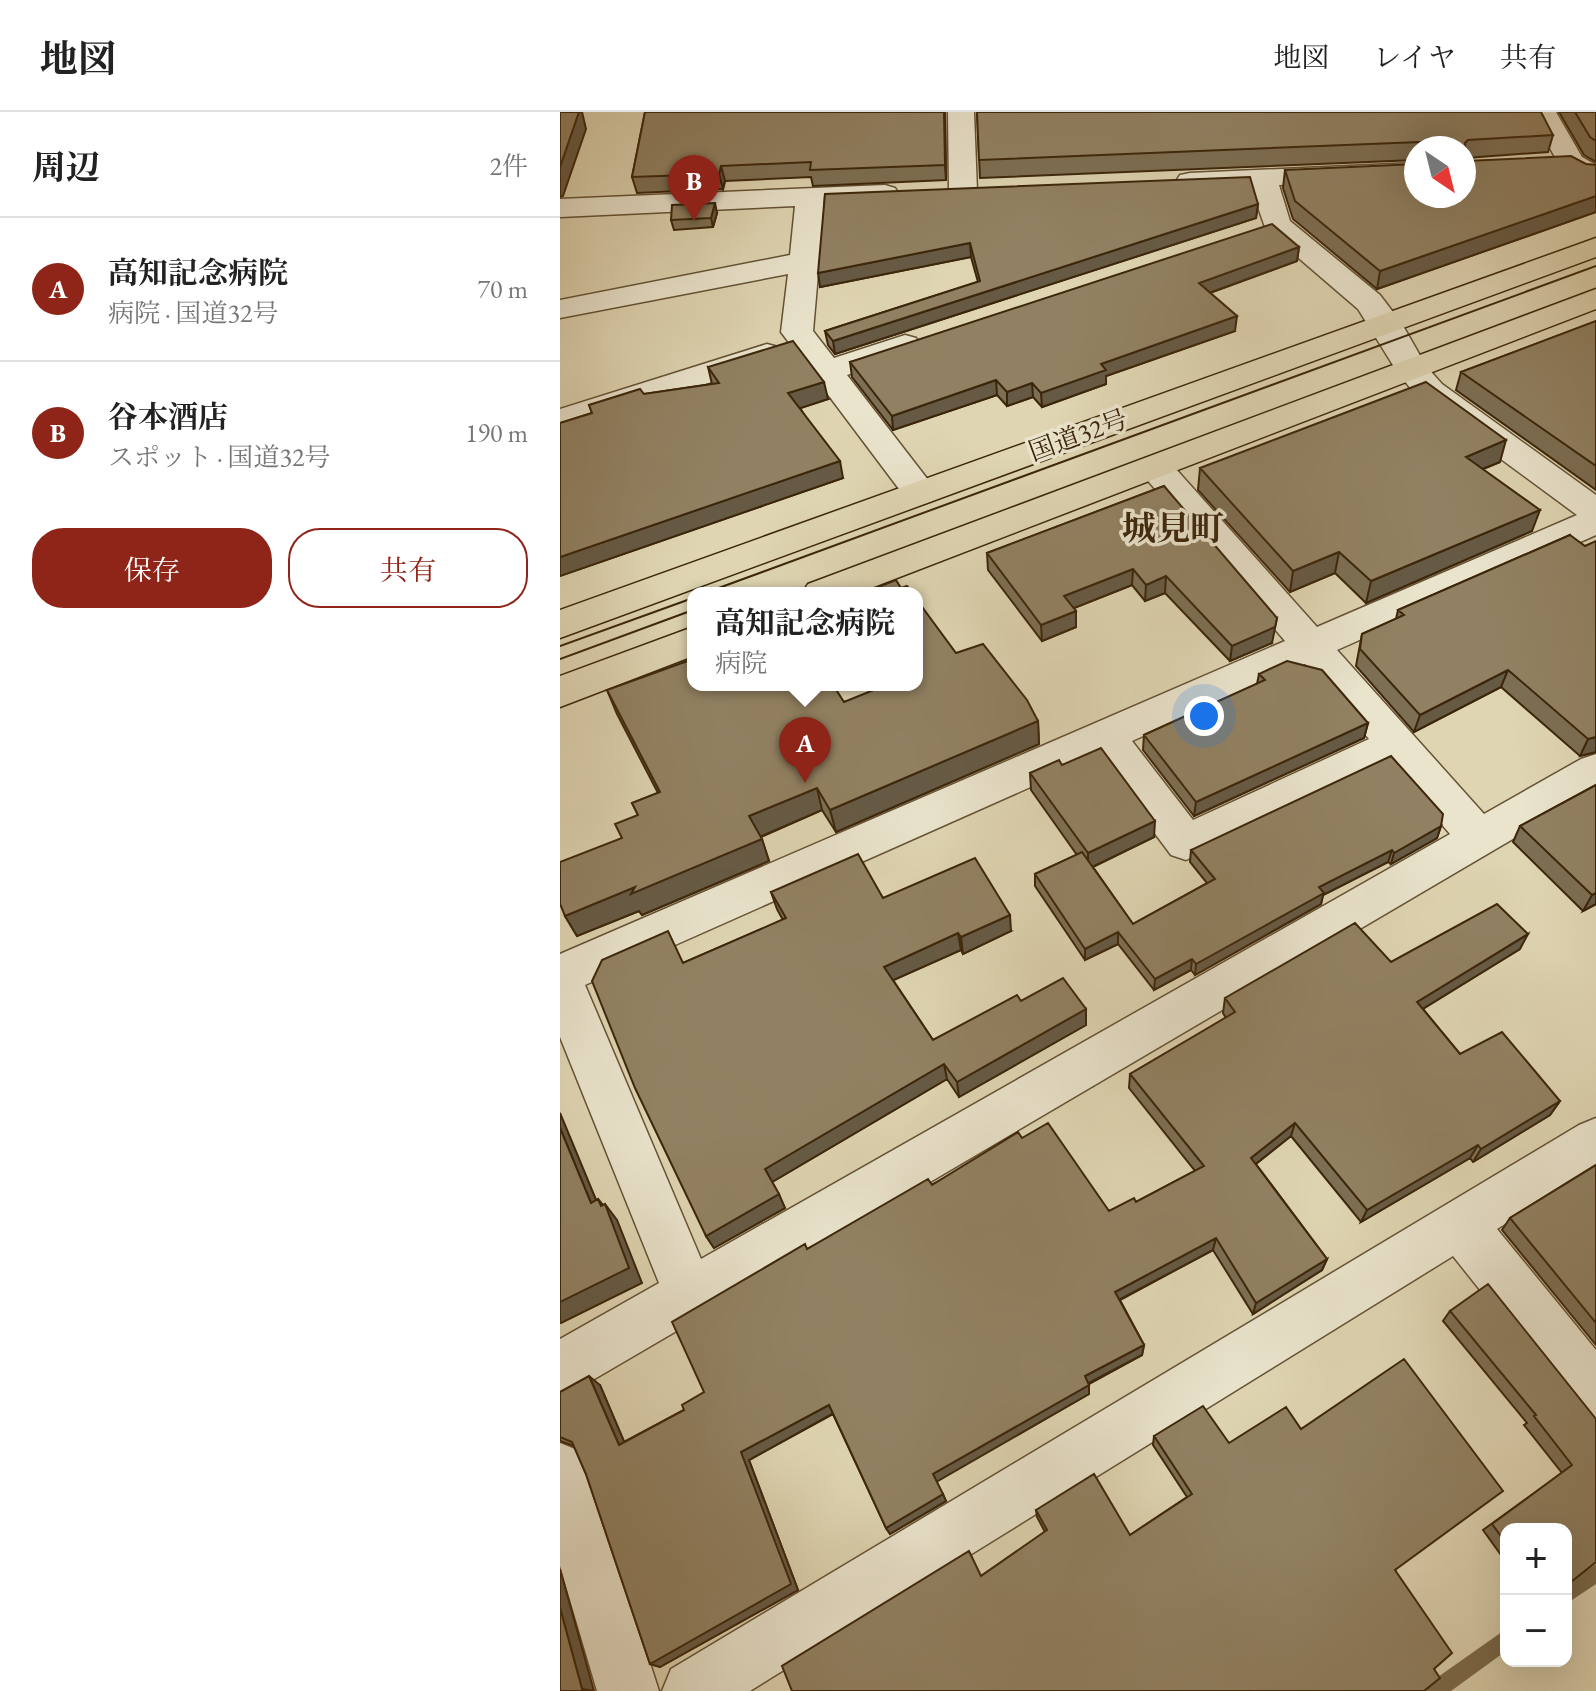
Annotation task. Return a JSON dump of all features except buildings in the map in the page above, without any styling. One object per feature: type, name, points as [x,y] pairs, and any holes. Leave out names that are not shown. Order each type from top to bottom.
[{"type":"highway","name":"国道32号","points":[[560,624],[1596,247]]},
{"type":"highway","name":"国道32号","points":[[837,587],[1596,298]]},
{"type":"highway","points":[[560,692],[687,643]]},
{"type":"street","points":[[961,112],[963,191]]},
{"type":"street","points":[[1543,112],[1571,167]]},
{"type":"street","points":[[1157,182],[1404,172]]},
{"type":"street","points":[[1263,178],[1261,229],[1369,302],[1386,324],[1412,370],[1437,397],[1596,512]]},
{"type":"street","points":[[560,208],[993,190]]},
{"type":"street","points":[[810,198],[797,332],[920,493]]},
{"type":"street","points":[[560,309],[802,262]]},
{"type":"street","points":[[827,371],[932,336]]},
{"type":"street","points":[[560,420],[805,342]]},
{"type":"street","points":[[1155,467],[1479,838]]},
{"type":"street","points":[[690,1294],[560,978],[1596,521]]},
{"type":"street","points":[[1106,737],[1186,843],[1397,743]]},
{"type":"street","points":[[560,1369],[1596,770]]},
{"type":"street","points":[[693,1691],[1596,1141]]},
{"type":"street","points":[[1459,1223],[1596,1393]]},
{"type":"street","points":[[560,1471],[628,1691]]},
{"type":"waterway","points":[[1572,1591],[1596,1573]]},
{"type":"waterway","points":[[1435,1691],[1500,1643]]},
{"type":"tram line","points":[[721,587],[1596,266]]},
{"type":"tram line","points":[[560,646],[687,600]]},
{"type":"tram line","points":[[560,659],[687,612]]},
{"type":"place","name":"谷本酒店","points":[[694,221]]},
{"type":"place","name":"高知記念病院","points":[[805,783]]},
{"type":"district","name":"城見町","points":[[1173,528]]}]
